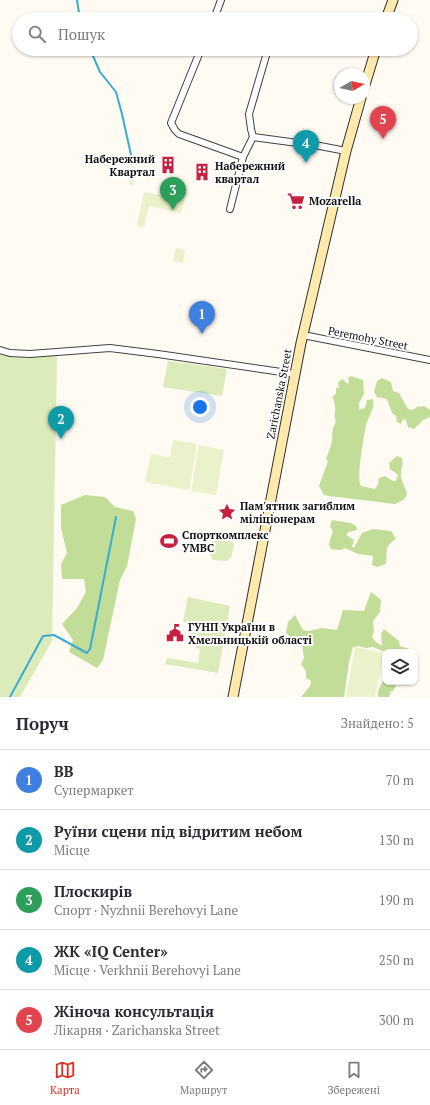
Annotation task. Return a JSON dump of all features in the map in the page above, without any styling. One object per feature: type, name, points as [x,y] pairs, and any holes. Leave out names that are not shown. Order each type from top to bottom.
[{"type":"street","points":[[217,12],[221,0]]},
{"type":"street","points":[[389,12],[393,0]]},
{"type":"street","points":[[198,56],[171,124],[175,130],[183,136],[243,157]]},
{"type":"street","points":[[230,209],[243,157],[254,137],[251,129],[249,114],[266,56]]},
{"type":"street","points":[[370,69],[374,56]]},
{"type":"street","name":"Zarichanska Street","points":[[233,697],[303,335],[346,151],[359,104]]},
{"type":"street","points":[[254,137],[346,151]]},
{"type":"street","name":"Peremohy Street","points":[[303,335],[430,360]]},
{"type":"street","points":[[0,350],[10,353],[30,354],[110,348],[295,374]]},
{"type":"green space","points":[[133,167],[137,168],[133,186],[129,185]]},
{"type":"green space","points":[[144,192],[184,200],[181,213],[149,206],[144,227],[137,226]]},
{"type":"green space","points":[[176,248],[185,250],[183,263],[173,261]]},
{"type":"green space","points":[[0,353],[19,357],[57,355],[52,641],[20,697],[0,697]]},
{"type":"green space","points":[[168,361],[227,369],[222,396],[163,387]]},
{"type":"green space","points":[[351,376],[363,380],[364,394],[359,403],[359,410],[365,408],[367,400],[373,399],[372,409],[366,425],[362,447],[359,475],[361,486],[375,489],[378,485],[379,478],[385,476],[393,481],[396,481],[398,475],[390,469],[389,463],[397,456],[402,458],[403,463],[401,478],[407,494],[402,501],[395,504],[324,495],[319,486],[328,461],[326,459],[332,443],[333,430],[336,422],[333,396],[336,394],[336,388],[339,388],[338,382],[343,379],[347,384],[349,382],[348,378]]},
{"type":"green space","points":[[382,378],[391,382],[393,391],[399,393],[408,409],[413,410],[417,407],[424,406],[430,410],[430,417],[423,420],[414,429],[408,427],[406,420],[403,419],[401,424],[397,422],[396,416],[392,413],[387,399],[377,397],[374,392],[377,381]]},
{"type":"green space","points":[[173,440],[197,444],[189,490],[145,482],[151,454],[170,457]]},
{"type":"green space","points":[[199,445],[224,450],[216,495],[191,491]]},
{"type":"green space","points":[[85,495],[105,497],[115,507],[133,511],[136,519],[127,566],[120,580],[103,660],[97,668],[69,652],[73,640],[62,624],[77,608],[86,592],[84,579],[62,579],[61,564],[67,553],[61,528],[61,505]]},
{"type":"green space","points":[[332,520],[351,523],[356,526],[357,530],[349,532],[346,535],[354,540],[352,546],[354,548],[362,533],[373,529],[391,531],[396,539],[389,544],[386,564],[377,567],[372,565],[373,556],[358,554],[345,548],[341,550],[331,549],[329,545],[333,532],[330,526]]},
{"type":"green space","points":[[218,538],[230,539],[234,545],[231,558],[226,561],[213,560],[210,555],[212,542]]},
{"type":"green space","points":[[371,592],[381,600],[380,612],[373,621],[374,631],[372,637],[382,646],[381,634],[384,629],[399,641],[400,646],[409,649],[382,649],[382,651],[373,647],[353,647],[349,662],[344,697],[301,697],[310,686],[311,681],[306,678],[306,671],[301,664],[304,658],[302,645],[286,633],[288,622],[295,615],[303,630],[309,631],[322,628],[337,630],[343,610],[364,611]]},
{"type":"green space","points":[[188,597],[230,606],[218,673],[165,664],[167,658],[198,663],[200,649],[196,648],[197,640],[192,639],[194,625],[183,622]]},
{"type":"green space","points":[[355,647],[382,653],[382,663],[375,697],[346,697]]},
{"type":"green space","points":[[382,684],[382,685],[396,686],[393,691],[391,691],[389,697],[378,697]]},
{"type":"waterway","points":[[77,0],[79,12]]},
{"type":"waterway","points":[[93,56],[100,72],[116,92],[133,164]]},
{"type":"waterway","points":[[10,697],[43,636],[54,635],[87,653],[90,649],[116,517]]},
{"type":"place","name":"Жіноча консультація","points":[[383,139]]},
{"type":"place","name":"ЖК «IQ Center»","points":[[306,163]]},
{"type":"place","name":"Набережний Квартал","points":[[168,165]]},
{"type":"place","name":"Набережний квартал","points":[[202,172]]},
{"type":"place","name":"Mozarella","points":[[296,201]]},
{"type":"place","name":"Плоскирів","points":[[173,210]]},
{"type":"place","name":"ВВ","points":[[202,334]]},
{"type":"place","name":"Руїни сцени під відритим небом","points":[[61,439]]},
{"type":"place","name":"Пам'ятник загиблим міліціонерам","points":[[227,512]]},
{"type":"place","name":"Спорткомплекс УМВС","points":[[169,541]]},
{"type":"place","name":"ГУНП України в Хмельницькій області","points":[[175,633]]}]
